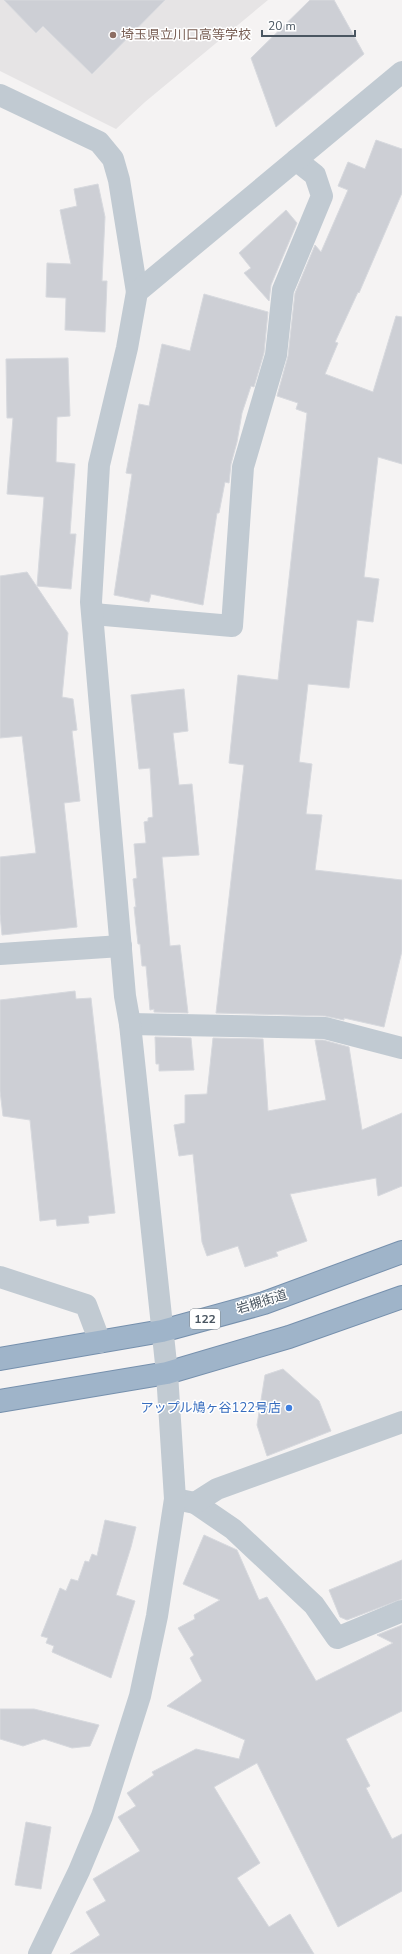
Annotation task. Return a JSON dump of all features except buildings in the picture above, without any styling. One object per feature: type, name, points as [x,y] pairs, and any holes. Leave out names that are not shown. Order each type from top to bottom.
[{"type":"highway","name":"岩槻街道","points":[[0,1359],[162,1331],[264,1303],[402,1252]]},
{"type":"highway","points":[[0,1401],[167,1373],[289,1337],[402,1297]]},
{"type":"street","points":[[137,292],[402,72]]},
{"type":"street","points":[[0,95],[99,142],[113,159],[119,180],[137,292],[127,348],[99,465],[91,602],[125,996],[130,1024],[162,1331],[185,1501],[157,1616],[140,1696],[102,1816],[44,1951]]},
{"type":"street","points":[[93,614],[232,626],[243,467],[276,355],[283,290],[322,196],[315,175],[296,160]]},
{"type":"street","points":[[0,954],[121,946]]},
{"type":"street","points":[[130,1024],[325,1028],[402,1048]]},
{"type":"street","points":[[0,1277],[86,1305],[100,1342]]},
{"type":"street","points":[[185,1501],[402,1422]]},
{"type":"street","points":[[185,1501],[232,1529],[314,1605],[337,1638],[402,1611]]},
{"type":"shaded area","name":"埼玉県立川口高等学校","points":[[0,0],[268,0],[145,102],[116,129],[0,71]]},
{"type":"place","name":"埼玉県立川口高等学校","points":[[113,35]]},
{"type":"place","name":"アップル鳩ヶ谷122号店","points":[[289,1408]]}]
